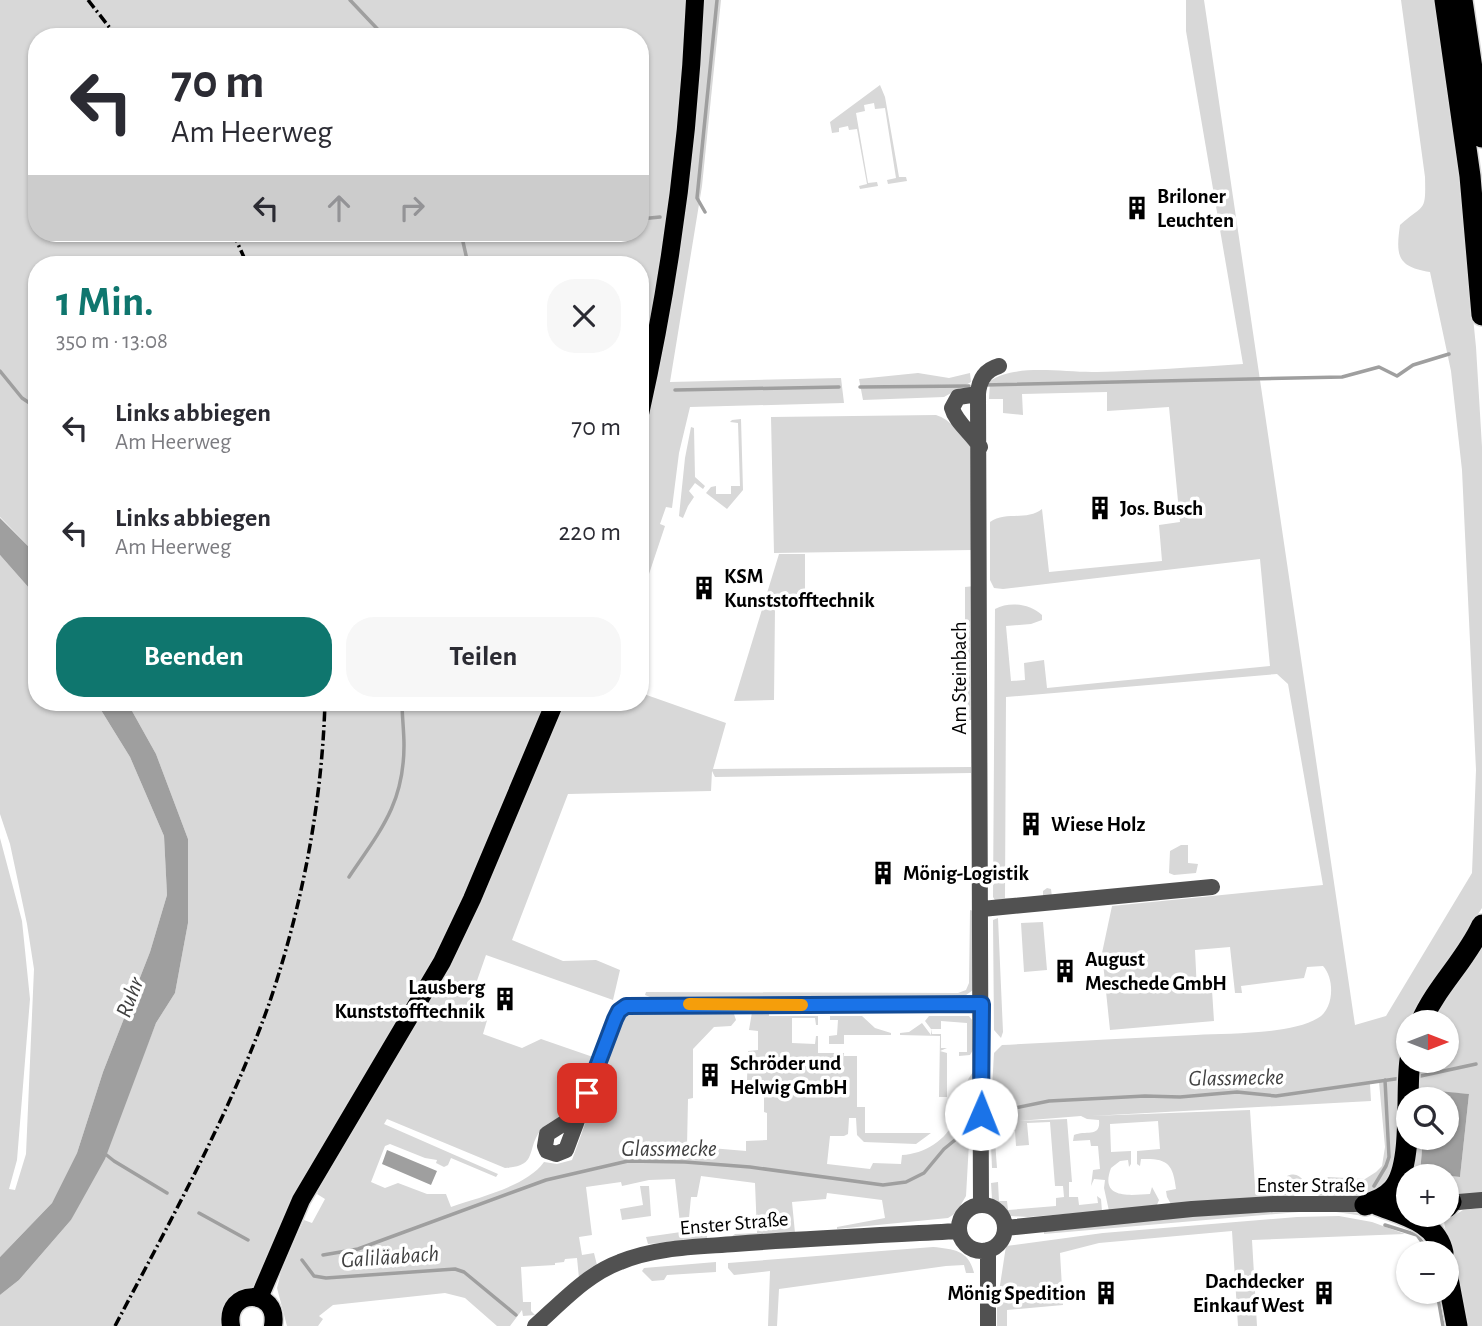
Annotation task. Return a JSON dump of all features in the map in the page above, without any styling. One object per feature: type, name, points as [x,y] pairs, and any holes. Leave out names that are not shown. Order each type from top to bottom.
[{"type":"highway","points":[[1445,0],[1470,176],[1482,315]]},
{"type":"highway","points":[[1462,0],[1482,137]]},
{"type":"highway","points":[[1429,1010],[1482,925]]},
{"type":"highway","points":[[1405,1164],[1408,1073]]},
{"type":"highway","points":[[1372,1205],[1391,1191],[1396,1183]]},
{"type":"highway","points":[[1372,1205],[1424,1224],[1437,1241]]},
{"type":"highway","points":[[1453,1304],[1458,1326]]},
{"type":"main road","points":[[649,366],[666,274],[681,167],[695,0]]},
{"type":"main road","points":[[259,1298],[301,1200],[442,962],[472,899],[551,711]]},
{"type":"main road","points":[[231,1326],[231,1313],[237,1303],[246,1298],[259,1298],[271,1308],[273,1326]]},
{"type":"street","points":[[980,447],[952,408],[958,397],[978,394],[981,379],[992,368],[999,366]]},
{"type":"street","name":"Am Steinbach","points":[[978,394],[981,1205]]},
{"type":"street","points":[[982,909],[1212,887]]},
{"type":"street","points":[[580,1113],[615,1019],[619,1011],[626,1006],[982,1004]]},
{"type":"street","points":[[1459,1205],[1482,1200]]},
{"type":"street","name":"Enster Straße","points":[[1005,1228],[1192,1209],[1301,1203],[1396,1205]]},
{"type":"street","points":[[981,1205],[989,1206],[1000,1214],[1005,1228],[1002,1239],[988,1250],[970,1247],[959,1231],[964,1213],[981,1205]]},
{"type":"street","name":"Enster Straße","points":[[535,1326],[579,1287],[605,1269],[628,1258],[650,1253],[677,1248],[808,1238],[959,1231]]},
{"type":"street","points":[[988,1250],[988,1326]]},
{"type":"shaded area","points":[[0,0],[688,0],[683,100],[649,330],[649,256],[28,256],[28,546],[0,517]]},
{"type":"shaded area","points":[[702,0],[721,0],[702,186],[670,382],[841,378],[844,403],[690,407],[679,453],[672,508],[666,507],[660,524],[665,526],[649,574],[649,399]]},
{"type":"shaded area","points":[[1186,0],[1204,0],[1355,1025],[1386,1016],[1472,873],[1476,770],[1462,470],[1451,371],[1430,272],[1405,263],[1398,244],[1400,225],[1422,207],[1425,189],[1401,0],[1435,0],[1457,158],[1476,347],[1482,447],[1482,908],[1416,1010],[1396,1010],[1396,1073],[1402,1073],[1401,1087],[1396,1087],[1396,1172],[1376,1197],[1320,1198],[1317,1193],[1320,1184],[1328,1177],[1365,1179],[1382,1166],[1385,1147],[1379,1082],[1370,1084],[1371,1101],[1091,1116],[1250,1110],[1255,1186],[1270,1190],[1284,1188],[1293,1183],[1287,1176],[1292,1175],[1299,1176],[1304,1181],[1294,1196],[1285,1199],[1172,1206],[1166,1191],[1176,1189],[1173,1173],[1167,1164],[1163,1161],[1141,1159],[1140,1166],[1137,1164],[1137,1151],[1160,1149],[1158,1121],[1110,1124],[1111,1152],[1131,1151],[1131,1164],[1129,1167],[1128,1160],[1120,1161],[1111,1168],[1109,1186],[1113,1191],[1126,1195],[1150,1194],[1152,1187],[1159,1200],[1156,1207],[1109,1211],[1105,1180],[1094,1179],[1091,1186],[1093,1170],[1100,1169],[1098,1146],[1091,1146],[1090,1140],[1073,1141],[1074,1135],[1098,1129],[1099,1120],[1081,1116],[1018,1121],[1067,1119],[1072,1182],[1069,1182],[1069,1197],[1078,1197],[1079,1205],[1098,1203],[1097,1196],[1101,1199],[1102,1211],[1011,1216],[1000,1210],[992,1199],[991,1183],[998,1182],[999,1201],[1007,1201],[1008,1210],[1056,1206],[1056,1198],[1064,1197],[1063,1186],[1055,1186],[1050,1122],[1027,1123],[1029,1145],[1016,1146],[1015,1131],[1003,1132],[1003,1140],[995,1141],[997,1168],[992,1168],[990,1123],[994,1053],[1002,1045],[1292,1028],[1318,1018],[1330,1001],[1330,978],[1323,966],[1307,967],[1304,978],[1241,986],[1242,993],[1235,993],[1230,947],[1195,950],[1197,991],[1212,990],[1214,1021],[1110,1030],[1102,953],[1112,906],[1323,885],[1288,684],[1277,674],[1006,697],[1005,898],[1043,897],[1043,891],[1047,888],[1051,889],[1052,897],[996,902],[993,897],[995,609],[1020,605],[1032,608],[1042,615],[1042,620],[1031,624],[1006,626],[1011,681],[1025,680],[1024,663],[1044,660],[1047,688],[1270,666],[1260,559],[1003,589],[994,588],[990,580],[990,522],[996,519],[1030,515],[1042,509],[1049,572],[1162,561],[1159,525],[1180,522],[1169,407],[1107,411],[1107,392],[1022,394],[1023,415],[1003,413],[1003,399],[989,399],[990,381],[1013,372],[1041,370],[1084,372],[1243,364],[1186,31]]},
{"type":"shaded area","points":[[880,85],[885,97],[899,177],[906,177],[907,181],[888,184],[887,180],[896,178],[885,108],[875,109],[874,103],[864,105],[865,111],[856,113],[868,183],[877,182],[878,186],[860,189],[859,186],[867,184],[857,129],[849,130],[848,126],[832,133],[830,122]]},
{"type":"shaded area","points":[[918,373],[949,378],[970,373],[971,382],[944,397],[863,400],[859,379]]},
{"type":"shaded area","points":[[936,415],[951,423],[970,446],[972,550],[774,553],[771,417]]},
{"type":"shaded area","points":[[741,419],[743,490],[727,509],[706,493],[716,486],[716,494],[731,494],[731,486],[740,486],[738,423],[730,422]]},
{"type":"shaded area","points":[[691,427],[694,428],[695,477],[705,486],[703,489],[695,483],[689,491],[694,497],[683,518],[679,516]]},
{"type":"shaded area","points":[[0,518],[28,546],[28,587],[0,555]]},
{"type":"shaded area","points":[[779,554],[805,554],[805,597],[787,597],[786,607],[775,608],[774,700],[734,701]]},
{"type":"shaded area","points":[[0,555],[28,587],[28,711],[102,711],[130,757],[164,836],[167,895],[150,952],[103,1072],[77,1153],[52,1203],[0,1257],[0,838],[22,921],[30,999],[17,1160],[9,1189],[15,1190],[26,1154],[34,969],[10,844],[0,814]]},
{"type":"shaded area","points":[[975,586],[975,720],[965,720],[965,587]]},
{"type":"shaded area","points":[[649,696],[726,723],[713,769],[971,767],[971,773],[715,777],[712,771],[711,791],[568,794],[512,940],[563,961],[596,960],[620,970],[613,1000],[486,955],[467,1009],[488,1017],[483,1034],[522,1048],[541,1039],[593,1057],[574,1110],[540,1131],[527,1161],[505,1168],[387,1119],[384,1124],[498,1174],[496,1177],[451,1158],[444,1167],[436,1163],[437,1160],[390,1144],[385,1146],[371,1182],[385,1188],[398,1183],[427,1194],[446,1194],[451,1207],[514,1185],[536,1171],[544,1162],[557,1164],[572,1160],[622,1022],[629,1013],[734,1014],[736,1020],[731,1026],[714,1027],[693,1049],[693,1098],[688,1099],[687,1146],[746,1151],[746,1141],[767,1140],[764,1080],[747,1080],[748,1051],[758,1050],[758,1031],[749,1030],[752,1012],[769,1012],[769,1016],[818,1016],[818,1025],[815,1018],[792,1018],[792,1043],[815,1044],[818,1036],[818,1053],[857,1056],[857,1107],[865,1107],[865,1133],[931,1133],[916,1144],[864,1142],[857,1135],[856,1118],[849,1118],[848,1134],[830,1136],[827,1164],[870,1169],[873,1163],[901,1164],[902,1155],[918,1152],[934,1144],[951,1127],[966,1083],[973,1072],[966,1196],[956,1213],[948,1218],[837,1229],[885,1218],[882,1200],[827,1193],[826,1199],[792,1202],[795,1233],[731,1237],[735,1234],[757,1233],[755,1183],[701,1176],[697,1197],[691,1197],[688,1228],[707,1231],[707,1239],[648,1244],[646,1237],[681,1232],[675,1179],[649,1180],[622,1186],[621,1182],[586,1187],[592,1235],[579,1237],[582,1255],[594,1253],[597,1265],[579,1278],[577,1258],[565,1259],[555,1265],[521,1267],[523,1302],[531,1302],[531,1311],[535,1315],[523,1316],[522,1310],[510,1326],[497,1326],[465,1298],[445,1293],[333,1305],[319,1316],[323,1319],[318,1326],[287,1326],[277,1288],[282,1268],[304,1220],[312,1223],[325,1199],[317,1194],[329,1166],[410,1029],[557,711],[649,711]]},
{"type":"shaded area","points":[[102,711],[132,711],[156,754],[188,839],[188,923],[175,993],[156,1023],[105,1159],[71,1220],[19,1280],[0,1295],[0,1257],[52,1203],[77,1153],[103,1072],[150,952],[167,895],[164,836],[130,757]]},
{"type":"shaded area","points":[[132,711],[544,711],[482,864],[441,948],[250,1292],[226,1326],[0,1326],[0,1295],[19,1280],[71,1220],[156,1023],[175,993],[188,923],[188,839],[156,754]]},
{"type":"shaded area","points":[[1181,845],[1188,845],[1188,863],[1198,864],[1196,873],[1169,873],[1170,851]]},
{"type":"shaded area","points":[[970,910],[974,911],[973,990],[962,998],[655,999],[645,995],[646,992],[958,993],[966,990],[969,983]]},
{"type":"shaded area","points":[[998,918],[1003,1032],[1001,1038],[994,1030],[993,920]]},
{"type":"shaded area","points":[[1043,922],[1047,970],[1024,972],[1021,923]]},
{"type":"shaded area","points":[[1482,938],[1482,1195],[1459,1196],[1469,1094],[1459,1093],[1459,1087],[1417,1087],[1419,1073],[1460,1073],[1460,1010],[1438,1010]]},
{"type":"shaded area","points":[[830,1016],[862,1016],[875,1028],[891,1035],[844,1035],[844,1044],[829,1044],[829,1036],[837,1035],[838,1020],[830,1020]]},
{"type":"shaded area","points":[[929,1016],[969,1016],[972,1020],[973,1050],[970,1055],[959,1056],[959,1052],[967,1052],[967,1023],[941,1021],[941,1029],[931,1029],[925,1021]]},
{"type":"shaded area","points":[[922,1023],[931,1035],[931,1029],[932,1034],[941,1034],[941,1048],[947,1048],[940,1051],[947,1053],[947,1097],[939,1097],[940,1036],[900,1035]]},
{"type":"shaded area","points":[[1459,1093],[1469,1094],[1460,1177],[1459,1164],[1421,1164],[1422,1150],[1459,1150]]},
{"type":"shaded area","points":[[387,1150],[437,1171],[431,1185],[382,1164]]},
{"type":"shaded area","points":[[1412,1150],[1422,1150],[1421,1164],[1412,1164]]},
{"type":"shaded area","points":[[640,1186],[649,1186],[651,1216],[622,1220],[620,1209],[643,1205]]},
{"type":"shaded area","points":[[1482,1208],[1482,1326],[1464,1326],[1459,1300],[1459,1241],[1448,1241],[1445,1227],[1459,1227],[1459,1213]]},
{"type":"shaded area","points":[[1335,1209],[1365,1214],[1299,1212],[1044,1234],[1080,1226],[1152,1218]]},
{"type":"shaded area","points":[[1339,1216],[1372,1222],[1405,1234],[1252,1240],[1257,1326],[1238,1326],[1232,1231],[1099,1243],[1060,1253],[1063,1305],[1007,1310],[1007,1326],[997,1326],[997,1305],[1006,1246],[1103,1233]]},
{"type":"shaded area","points":[[933,1247],[964,1255],[972,1265],[974,1273],[966,1273],[964,1265],[946,1266],[779,1289],[777,1326],[768,1326],[770,1271],[734,1275],[728,1268],[728,1263]]},
{"type":"shaded area","points":[[716,1262],[716,1272],[667,1275],[664,1280],[652,1281],[642,1271],[644,1268]]},
{"type":"waterway","points":[[350,0],[376,28]]},
{"type":"waterway","points":[[705,212],[697,198],[717,0]]},
{"type":"waterway","points":[[649,218],[660,217]]},
{"type":"waterway","points":[[463,242],[466,256]]},
{"type":"waterway","points":[[984,385],[1342,377],[1379,367],[1397,376],[1413,365],[1449,354]]},
{"type":"waterway","points":[[0,371],[28,402]]},
{"type":"waterway","points":[[860,387],[969,386]]},
{"type":"waterway","points":[[675,390],[839,387]]},
{"type":"waterway","points":[[349,877],[380,831],[395,801],[403,766],[402,711]]},
{"type":"waterway","name":"Glassmecke","points":[[1416,1077],[1476,1064]]},
{"type":"waterway","name":"Glassmecke","points":[[995,1112],[1049,1101],[1180,1097],[1237,1092],[1276,1096],[1402,1078]]},
{"type":"waterway","points":[[1374,1186],[1389,1157],[1385,1080]]},
{"type":"waterway","name":"Glassmecke","points":[[323,1255],[358,1249],[546,1180],[628,1161],[750,1167],[883,1185],[906,1182],[924,1173],[944,1149],[966,1131]]},
{"type":"waterway","name":"Glassmecke","points":[[104,1153],[167,1193]]},
{"type":"waterway","name":"Glassmecke","points":[[199,1213],[248,1240]]},
{"type":"waterway","points":[[1385,1225],[1417,1235],[1421,1241]]},
{"type":"waterway","name":"Galiläabach","points":[[302,1260],[314,1276],[326,1278],[455,1269],[464,1272],[516,1315]]},
{"type":"waterway","points":[[1439,1304],[1443,1326]]},
{"type":"railway","points":[[88,0],[110,28]]},
{"type":"railway","points":[[237,242],[243,256]]},
{"type":"railway","points":[[115,1326],[217,1127],[269,1004],[291,930],[308,855],[320,779],[325,711]]},
{"type":"slow traffic","points":[[689,1004],[802,1005]]},
{"type":"place","name":"Briloner Leuchten","points":[[1137,208]]},
{"type":"place","name":"Jos. Busch","points":[[1100,508]]},
{"type":"place","name":"KSM Kunststofftechnik","points":[[704,588]]},
{"type":"place","name":"Wiese Holz","points":[[1031,824]]},
{"type":"place","name":"Mönig-Logistik","points":[[883,873]]},
{"type":"place","name":"August Meschede GmbH","points":[[1065,971]]},
{"type":"place","name":"Lausberg Kunststofftechnik","points":[[505,999]]},
{"type":"place","name":"Schröder und Helwig GmbH","points":[[710,1075]]},
{"type":"place","name":"Mönig Spedition","points":[[1106,1293]]},
{"type":"place","name":"Dachdecker Einkauf West","points":[[1324,1293]]},
{"type":"route","points":[[587,1093],[615,1019],[619,1011],[626,1006],[982,1004],[981,1114]]},
{"type":"water label","name":"Ruhr","points":[[129,997]]}]
